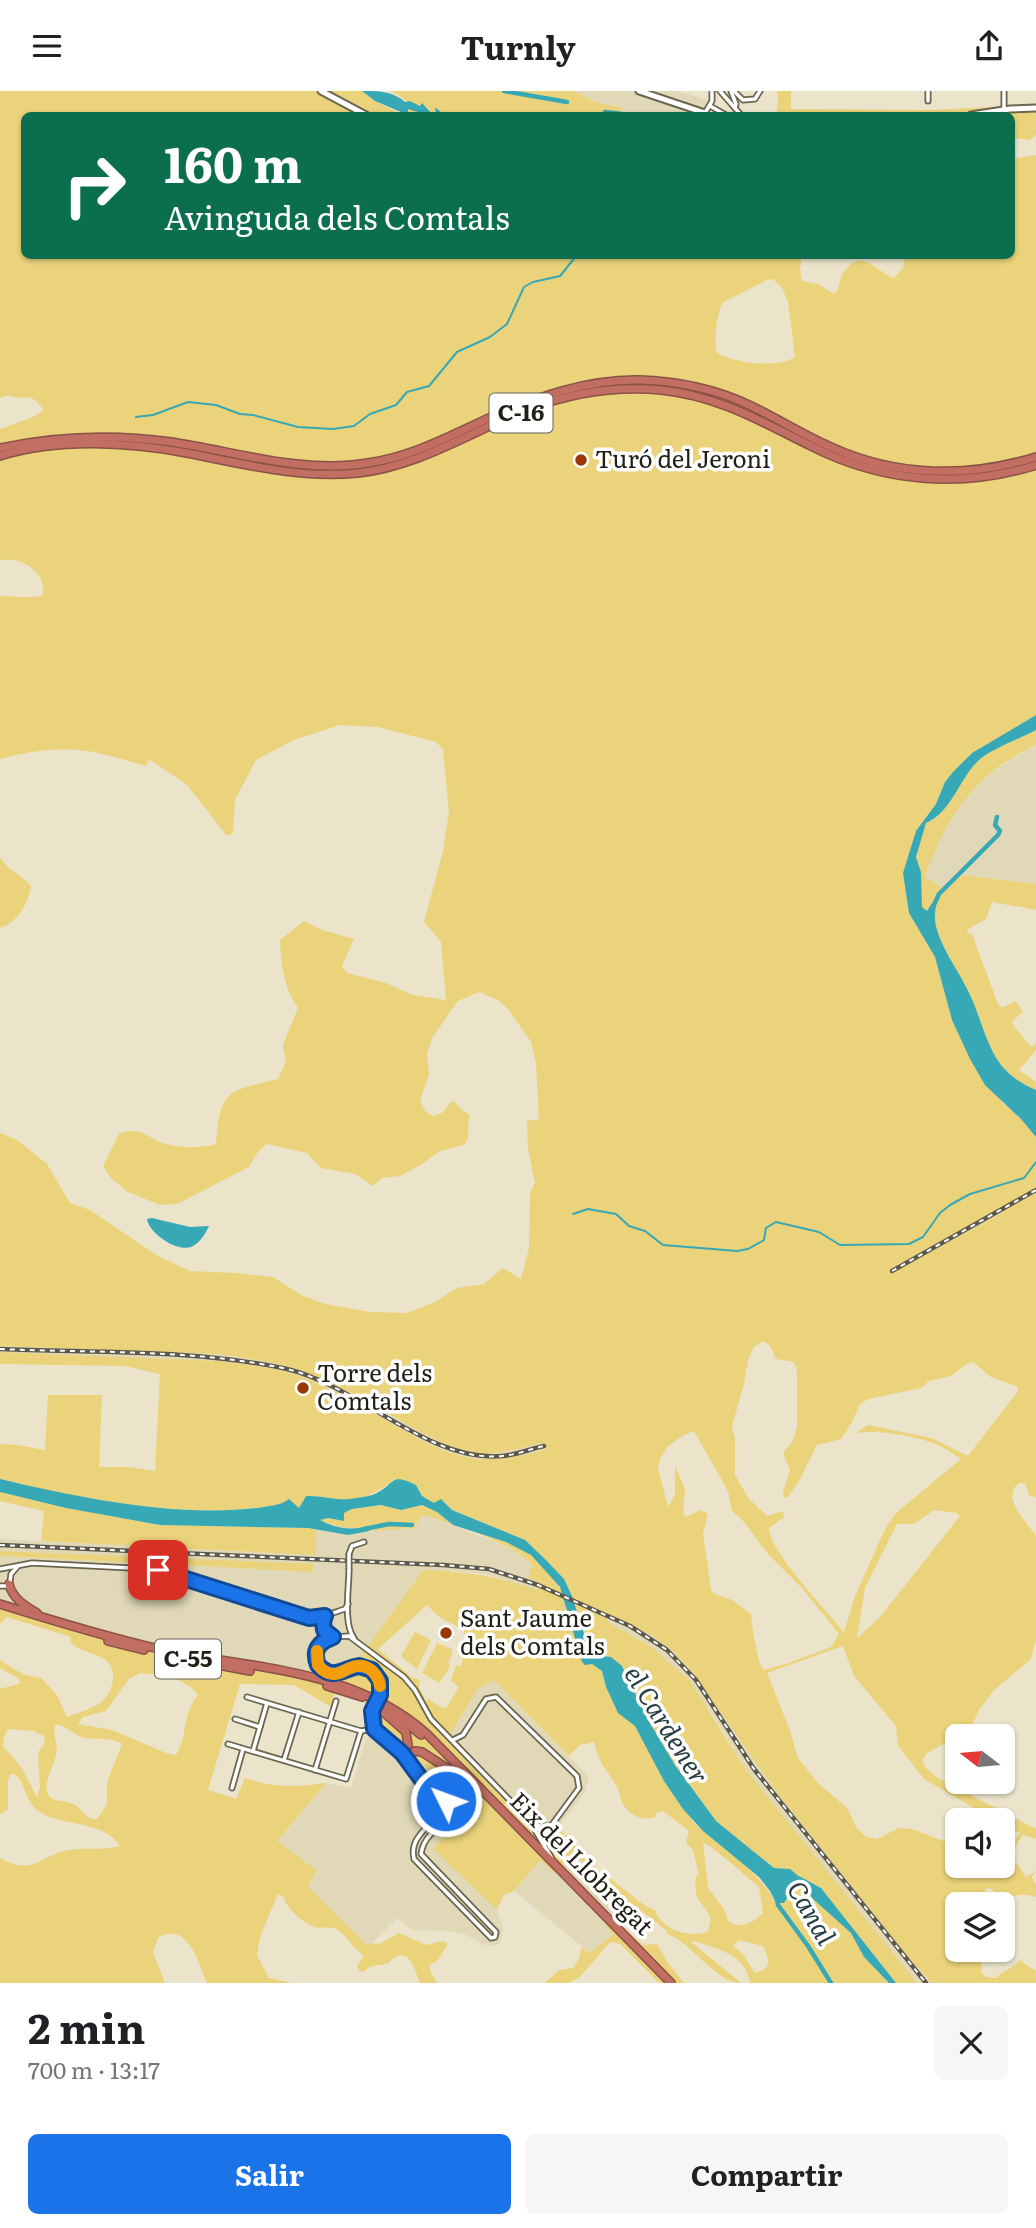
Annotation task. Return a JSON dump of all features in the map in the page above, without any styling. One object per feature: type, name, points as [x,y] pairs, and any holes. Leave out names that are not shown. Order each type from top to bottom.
[{"type":"highway","name":"C-16","points":[[0,447],[42,439],[126,438],[172,442],[293,465],[345,466],[392,459],[562,390],[598,383],[640,380],[688,385],[734,399],[832,448],[883,465],[930,472],[965,471],[1036,457]]},
{"type":"highway","name":"C-16","points":[[0,456],[39,448],[103,445],[184,453],[285,472],[332,475],[359,473],[401,464],[429,454],[528,409],[606,390],[637,388],[679,392],[729,405],[828,455],[888,474],[958,480],[1036,465]]},
{"type":"highway","points":[[9,1584],[24,1605],[64,1623]]},
{"type":"highway","name":"Eix del Llobregat","points":[[0,1606],[156,1648],[336,1683],[388,1705],[427,1734],[668,1983]]},
{"type":"highway","name":"Eix del Llobregat","points":[[0,1606],[130,1647],[324,1685],[375,1706],[410,1725],[668,1983]]},
{"type":"highway","points":[[375,1706],[405,1732],[408,1745],[404,1755]]},
{"type":"highway","points":[[408,1745],[415,1751],[428,1754],[468,1782]]},
{"type":"highway","points":[[404,1755],[415,1751]]},
{"type":"street","points":[[321,91],[360,112]]},
{"type":"street","points":[[639,91],[698,112]]},
{"type":"street","points":[[706,112],[710,106],[712,91]]},
{"type":"street","points":[[720,91],[738,112]]},
{"type":"street","points":[[733,91],[736,104],[734,108]]},
{"type":"street","points":[[733,91],[743,100],[754,99],[760,91]]},
{"type":"street","points":[[928,91],[928,101]]},
{"type":"street","points":[[1004,91],[1004,111]]},
{"type":"street","points":[[710,106],[721,112]]},
{"type":"street","points":[[996,112],[1036,109]]},
{"type":"street","points":[[356,1640],[348,1619],[349,1553],[352,1546],[364,1542]]},
{"type":"street","points":[[0,1586],[9,1584],[11,1574],[20,1564]]},
{"type":"street","points":[[3,1568],[20,1564],[158,1570],[309,1618],[333,1637]]},
{"type":"street","points":[[3,1568],[11,1574]]},
{"type":"street","points":[[309,1618],[345,1609],[349,1601]]},
{"type":"street","points":[[338,1611],[348,1619]]},
{"type":"street","points":[[325,1616],[316,1655],[321,1669],[334,1674],[354,1666],[366,1667],[378,1677],[380,1695],[372,1720],[374,1729],[404,1755],[436,1799],[441,1820],[447,1823]]},
{"type":"street","points":[[342,1636],[349,1626]]},
{"type":"street","points":[[319,1644],[342,1636],[356,1640],[410,1683],[427,1714],[519,1809],[536,1829],[551,1857]]},
{"type":"street","points":[[247,1697],[361,1731],[374,1729]]},
{"type":"street","points":[[451,1739],[458,1739],[463,1735],[486,1699],[496,1697],[578,1778],[579,1788],[551,1826],[539,1826],[519,1809]]},
{"type":"street","points":[[315,1770],[336,1701]]},
{"type":"street","points":[[253,1752],[267,1703]]},
{"type":"street","points":[[284,1761],[299,1712]]},
{"type":"street","points":[[234,1719],[260,1727]]},
{"type":"street","points":[[228,1744],[346,1779],[361,1731]]},
{"type":"street","points":[[463,1735],[461,1746],[464,1751]]},
{"type":"street","points":[[232,1788],[244,1749]]},
{"type":"street","points":[[436,1799],[455,1803],[460,1810],[456,1820],[440,1826],[425,1840],[421,1854],[496,1933],[495,1937],[491,1938],[414,1859],[415,1839],[433,1820],[443,1802]]},
{"type":"shaded area","points":[[0,91],[362,91],[397,112],[21,112],[21,259],[801,259],[802,281],[818,284],[834,294],[842,275],[855,262],[868,263],[894,278],[903,268],[904,259],[1015,259],[1015,158],[1036,155],[1036,715],[972,753],[945,782],[936,804],[916,831],[909,913],[935,957],[952,1020],[1001,1101],[1036,1137],[1036,1498],[1029,1495],[1025,1483],[1019,1483],[1014,1488],[1012,1498],[1016,1509],[1036,1536],[1036,1640],[1030,1660],[994,1690],[973,1724],[945,1724],[945,1743],[927,1753],[922,1760],[926,1768],[945,1782],[945,1791],[924,1779],[898,1746],[896,1726],[854,1676],[843,1646],[767,1673],[798,1758],[818,1783],[848,1809],[856,1827],[866,1837],[877,1839],[899,1828],[912,1829],[945,1842],[945,1878],[1015,1878],[1015,1862],[1026,1877],[1036,1871],[1032,1877],[1036,1885],[1036,1897],[1015,1896],[1015,1892],[994,1892],[986,1888],[985,1892],[945,1892],[945,1962],[981,1962],[981,1972],[986,1977],[996,1978],[1019,1960],[1036,1971],[1036,1983],[932,1983],[908,1957],[778,1794],[692,1672],[674,1652],[651,1635],[603,1611],[609,1623],[650,1646],[690,1681],[746,1770],[917,1983],[896,1983],[821,1888],[790,1869],[774,1868],[716,1821],[675,1765],[648,1720],[622,1666],[595,1655],[589,1649],[564,1579],[546,1560],[525,1540],[452,1510],[444,1501],[434,1503],[422,1496],[416,1485],[395,1479],[376,1492],[355,1499],[306,1496],[299,1508],[286,1502],[260,1508],[183,1510],[59,1493],[0,1479],[0,1444],[45,1450],[48,1395],[102,1395],[99,1467],[155,1471],[160,1374],[125,1366],[0,1364],[0,1352],[218,1361],[266,1368],[321,1385],[416,1437],[454,1454],[498,1459],[546,1449],[543,1443],[496,1453],[457,1448],[423,1434],[326,1381],[268,1362],[218,1354],[0,1346],[0,1133],[17,1140],[47,1164],[70,1203],[90,1210],[158,1256],[190,1271],[273,1277],[301,1295],[325,1304],[370,1312],[407,1313],[435,1302],[457,1288],[484,1284],[503,1268],[521,1279],[529,1248],[530,1193],[535,1183],[528,1148],[527,1121],[539,1119],[536,1063],[531,1042],[508,1009],[498,1000],[479,992],[458,1001],[432,1038],[427,1054],[429,1075],[420,1101],[425,1111],[433,1116],[442,1113],[452,1101],[469,1114],[468,1139],[464,1145],[440,1151],[400,1176],[382,1178],[373,1186],[355,1174],[321,1168],[307,1153],[266,1144],[249,1167],[177,1204],[160,1205],[126,1191],[110,1177],[103,1166],[119,1134],[127,1131],[140,1132],[164,1143],[182,1147],[216,1144],[220,1112],[230,1095],[248,1086],[278,1079],[286,1062],[283,1045],[298,1008],[289,993],[284,976],[280,940],[304,921],[322,930],[354,939],[342,966],[347,973],[386,983],[413,995],[446,1000],[441,942],[424,922],[443,851],[449,812],[443,749],[436,742],[378,727],[340,725],[294,740],[256,760],[235,800],[233,833],[227,836],[187,785],[152,761],[149,760],[146,766],[95,752],[65,749],[0,759],[0,596],[43,595],[41,579],[30,567],[16,560],[0,561],[0,429],[31,418],[44,410],[33,399],[9,395],[0,398]],"holes":[[[773,279],[782,288],[788,302],[795,357],[767,364],[735,360],[717,353],[716,329],[722,303],[767,280]],[[1001,1208],[1004,1212],[893,1272],[892,1268]],[[763,1341],[770,1346],[776,1359],[794,1362],[797,1371],[797,1428],[792,1442],[783,1453],[790,1470],[784,1498],[788,1497],[799,1481],[817,1445],[841,1439],[860,1404],[868,1399],[921,1388],[929,1381],[951,1376],[973,1362],[991,1377],[1018,1387],[1018,1391],[968,1456],[931,1438],[868,1425],[854,1434],[874,1432],[911,1437],[934,1443],[961,1459],[896,1513],[886,1527],[855,1596],[844,1632],[778,1551],[769,1528],[784,1517],[783,1511],[767,1516],[749,1499],[735,1475],[735,1440],[732,1426],[748,1360],[754,1347]],[[694,1431],[728,1491],[732,1511],[744,1522],[768,1554],[801,1587],[839,1634],[831,1647],[764,1670],[757,1652],[751,1614],[732,1600],[711,1590],[703,1533],[708,1514],[700,1510],[686,1517],[683,1513],[685,1489],[675,1465],[675,1495],[668,1507],[658,1469],[660,1459],[668,1446]],[[934,1510],[960,1516],[880,1617],[857,1638],[865,1588],[897,1524],[914,1524]]]},
{"type":"shaded area","points":[[390,91],[573,91],[598,103],[621,107],[622,112],[429,112],[426,106],[410,103]]},
{"type":"shaded area","points":[[573,91],[678,91],[711,101],[702,112],[622,112],[621,106],[598,103]]},
{"type":"shaded area","points":[[777,91],[791,91],[791,109],[930,110],[1036,105],[1036,135],[1029,140],[1015,138],[1015,112],[776,112]]},
{"type":"shaded area","points":[[1036,730],[1036,744],[992,772],[966,799],[942,836],[925,877],[946,890],[962,875],[1036,884],[1036,910],[992,902],[986,919],[968,929],[967,933],[972,934],[998,1004],[1002,1008],[1016,1001],[1023,1012],[1011,1022],[1031,1047],[1036,1043],[1036,1050],[1019,1070],[1036,1082],[1036,1090],[1009,1073],[991,1049],[970,995],[939,935],[935,921],[936,905],[927,911],[922,908],[921,872],[916,857],[926,823],[935,818],[949,803],[971,768],[997,748]]},
{"type":"shaded area","points":[[1036,744],[1036,884],[962,875],[946,890],[925,878],[936,843],[956,809],[987,775]]},
{"type":"shaded area","points":[[0,857],[31,886],[21,911],[12,921],[0,928]]},
{"type":"shaded area","points":[[1002,1208],[1004,1212],[893,1272],[891,1269]]},
{"type":"shaded area","points":[[0,1346],[218,1354],[250,1359],[290,1367],[315,1376],[434,1439],[459,1449],[481,1453],[505,1452],[543,1443],[546,1449],[505,1459],[458,1455],[431,1445],[365,1407],[218,1361],[0,1352]]},
{"type":"shaded area","points":[[0,1492],[66,1508],[160,1525],[308,1528],[316,1530],[315,1555],[41,1541],[44,1511],[0,1501]]},
{"type":"shaded area","points":[[385,1505],[401,1510],[422,1505],[437,1512],[453,1525],[426,1515],[420,1517],[415,1528],[369,1531],[368,1526],[349,1528],[318,1520],[328,1518],[344,1521],[344,1513],[352,1509]]},
{"type":"shaded area","points":[[426,1515],[513,1549],[533,1564],[539,1582],[536,1591],[477,1573],[423,1570],[342,1682],[149,1642],[59,1618],[24,1603],[0,1601],[0,1556],[313,1572],[314,1565],[0,1551],[0,1539],[314,1555],[316,1530],[348,1535],[371,1530],[415,1528],[420,1516]]},
{"type":"shaded area","points":[[477,1533],[520,1548],[543,1566],[553,1578],[569,1605],[592,1664],[602,1671],[616,1709],[635,1726],[693,1822],[750,1870],[777,1906],[789,1898],[795,1886],[806,1889],[813,1899],[851,1933],[864,1957],[889,1983],[750,1983],[744,1967],[734,1957],[690,1941],[741,1983],[731,1981],[713,1970],[635,1906],[624,1917],[622,1926],[643,1945],[657,1944],[684,1983],[659,1983],[620,1944],[610,1942],[579,1978],[568,1983],[545,1983],[559,1970],[573,1968],[582,1947],[590,1953],[613,1934],[605,1925],[626,1902],[574,1854],[555,1873],[540,1860],[514,1891],[504,1895],[497,1910],[433,1849],[470,1809],[384,1730],[370,1705],[335,1692],[331,1707],[294,1685],[240,1684],[208,1790],[236,1799],[245,1778],[285,1786],[326,1783],[277,1841],[316,1870],[308,1887],[368,1946],[372,1943],[379,1944],[399,1933],[426,1945],[443,1941],[448,1944],[438,1960],[430,1965],[437,1983],[420,1983],[412,1964],[402,1955],[388,1963],[360,1971],[357,1966],[364,1956],[342,1934],[333,1928],[314,1927],[305,1922],[291,1910],[283,1896],[278,1894],[260,1937],[257,1955],[269,1978],[293,1983],[207,1983],[190,1946],[177,1934],[168,1934],[158,1938],[153,1952],[165,1983],[0,1983],[0,1858],[29,1865],[69,1850],[120,1846],[104,1832],[50,1817],[35,1809],[14,1774],[10,1775],[8,1780],[8,1809],[0,1814],[0,1689],[20,1682],[18,1678],[0,1668],[0,1660],[22,1674],[41,1678],[57,1695],[67,1717],[103,1701],[113,1682],[113,1676],[109,1663],[73,1645],[70,1642],[71,1637],[7,1617],[0,1624],[0,1601],[24,1603],[59,1618],[149,1642],[342,1682],[423,1570],[480,1575],[536,1590],[539,1582],[528,1578],[532,1564],[513,1549]],"holes":[[[427,1605],[439,1617],[464,1630],[465,1645],[476,1655],[474,1657],[464,1650],[459,1650],[458,1656],[463,1659],[461,1666],[456,1665],[451,1681],[459,1687],[446,1708],[429,1699],[426,1701],[419,1687],[420,1680],[413,1678],[378,1649]],[[140,1673],[180,1681],[198,1695],[189,1710],[183,1739],[176,1755],[112,1730],[78,1724],[83,1717],[106,1711],[129,1679]],[[494,1680],[569,1756],[580,1745],[594,1742],[601,1762],[628,1811],[646,1819],[663,1811],[689,1831],[686,1843],[693,1850],[699,1875],[696,1875],[695,1884],[697,1896],[711,1919],[708,1932],[684,1933],[663,1923],[655,1910],[644,1905],[583,1857],[558,1828],[547,1842],[447,1740],[477,1689]],[[56,1724],[82,1737],[112,1740],[122,1744],[107,1782],[107,1804],[97,1819],[89,1817],[75,1805],[54,1800],[47,1792],[47,1783],[57,1751],[54,1731]],[[8,1729],[33,1731],[44,1736],[45,1743],[38,1758],[40,1787],[37,1797],[21,1767],[3,1746]],[[703,1842],[759,1887],[763,1913],[755,1920],[742,1925],[733,1924],[728,1921],[724,1909],[708,1888]],[[739,1940],[763,1946],[768,1960],[767,1966],[755,1973],[743,1954],[733,1946]]]},
{"type":"shaded area","points":[[0,1551],[314,1564],[313,1572],[0,1556]]},
{"type":"shaded area","points":[[602,1610],[651,1635],[674,1652],[692,1672],[778,1794],[908,1957],[932,1983],[917,1983],[897,1960],[746,1770],[712,1713],[650,1646],[609,1623]]},
{"type":"shaded area","points":[[415,1632],[431,1640],[417,1669],[401,1656]]},
{"type":"shaded area","points":[[437,1643],[452,1649],[448,1662],[450,1667],[439,1683],[422,1673]]},
{"type":"shaded area","points":[[494,1680],[589,1777],[585,1792],[547,1842],[446,1740],[477,1689]]},
{"type":"shaded area","points":[[370,1705],[384,1730],[471,1809],[434,1849],[497,1910],[503,1929],[500,1944],[481,1944],[467,1935],[448,1931],[412,1930],[397,1918],[368,1947],[308,1887],[277,1841],[326,1783],[351,1788],[366,1739],[369,1737],[367,1725]]},
{"type":"shaded area","points":[[950,1794],[969,1794],[996,1808],[974,1808]]},
{"type":"shaded area","points":[[1015,1818],[1036,1829],[1036,1839],[1023,1835],[1015,1847],[1015,1840],[1020,1833],[1015,1830]]},
{"type":"shaded area","points":[[574,1854],[627,1902],[613,1933],[590,1953],[514,1891],[540,1859]]},
{"type":"water","points":[[362,91],[390,94],[420,106],[422,103],[430,112],[408,109],[408,112],[401,112],[375,101]]},
{"type":"water","points":[[1036,715],[1036,730],[990,753],[971,768],[949,803],[935,818],[926,823],[916,857],[921,872],[922,907],[927,911],[932,903],[936,905],[935,921],[939,935],[970,995],[991,1049],[1009,1073],[1036,1090],[1036,1137],[985,1085],[970,1059],[952,1020],[935,957],[909,913],[903,873],[916,831],[936,804],[945,782],[953,772],[972,753]]},
{"type":"water","points":[[147,1219],[190,1227],[209,1226],[197,1243],[185,1248],[171,1244],[158,1235]]},
{"type":"water","points":[[0,1479],[131,1505],[233,1510],[280,1504],[289,1499],[299,1508],[306,1496],[343,1499],[364,1497],[377,1493],[398,1479],[416,1485],[422,1496],[434,1503],[441,1499],[452,1510],[525,1540],[564,1579],[589,1649],[595,1655],[611,1657],[622,1666],[648,1720],[675,1765],[716,1821],[774,1868],[790,1869],[821,1888],[896,1983],[889,1983],[864,1957],[851,1933],[813,1899],[806,1889],[795,1886],[784,1903],[779,1903],[778,1907],[759,1877],[703,1831],[683,1809],[664,1781],[635,1726],[618,1713],[602,1671],[592,1664],[585,1665],[582,1662],[560,1587],[531,1555],[506,1542],[453,1525],[437,1512],[422,1505],[401,1510],[381,1505],[352,1509],[344,1513],[344,1521],[328,1518],[320,1520],[343,1528],[368,1526],[369,1531],[348,1535],[308,1528],[160,1525],[66,1508],[0,1492]]},
{"type":"waterway","name":"Canal","points":[[504,91],[567,102]]},
{"type":"waterway","points":[[136,417],[153,415],[188,402],[216,405],[240,414],[298,427],[333,429],[354,426],[370,414],[396,405],[407,392],[429,386],[457,352],[490,337],[507,324],[524,287],[533,282],[560,276],[574,259]]},
{"type":"waterway","points":[[933,907],[939,894],[998,835],[1000,831],[995,825],[997,817]]},
{"type":"waterway","points":[[573,1214],[588,1209],[616,1214],[629,1226],[645,1231],[663,1245],[737,1251],[748,1249],[764,1240],[766,1228],[776,1222],[819,1232],[840,1245],[909,1244],[923,1237],[940,1213],[950,1205],[970,1194],[1024,1178],[1036,1162]]},
{"type":"waterway","points":[[364,1529],[389,1524],[412,1525]]},
{"type":"waterway","name":"Canal","points":[[777,1900],[831,1983]]},
{"type":"railway","points":[[892,1271],[1036,1190]]},
{"type":"railway","points":[[0,1349],[181,1355],[287,1369],[341,1391],[420,1436],[447,1448],[474,1455],[502,1456],[544,1446]]},
{"type":"railway","points":[[0,1545],[489,1569],[538,1585],[630,1626],[667,1650],[696,1680],[754,1769],[926,1983]]},
{"type":"slow traffic","points":[[317,1651],[318,1665],[326,1672],[338,1674],[354,1666],[366,1667],[376,1673],[380,1686]]},
{"type":"place","name":"Turó del Jeroni","points":[[581,460]]},
{"type":"place","name":"Torre dels Comtals","points":[[303,1388]]},
{"type":"place","name":"Sant Jaume dels Comtals","points":[[446,1633]]},
{"type":"route","points":[[158,1570],[309,1618],[325,1616],[324,1630],[333,1637],[319,1644],[316,1655],[318,1665],[330,1674],[338,1674],[359,1666],[376,1673],[380,1681],[380,1695],[372,1711],[374,1729],[402,1753],[436,1799],[446,1801]]},
{"type":"water label","name":"el Cardener","points":[[666,1725]]}]
